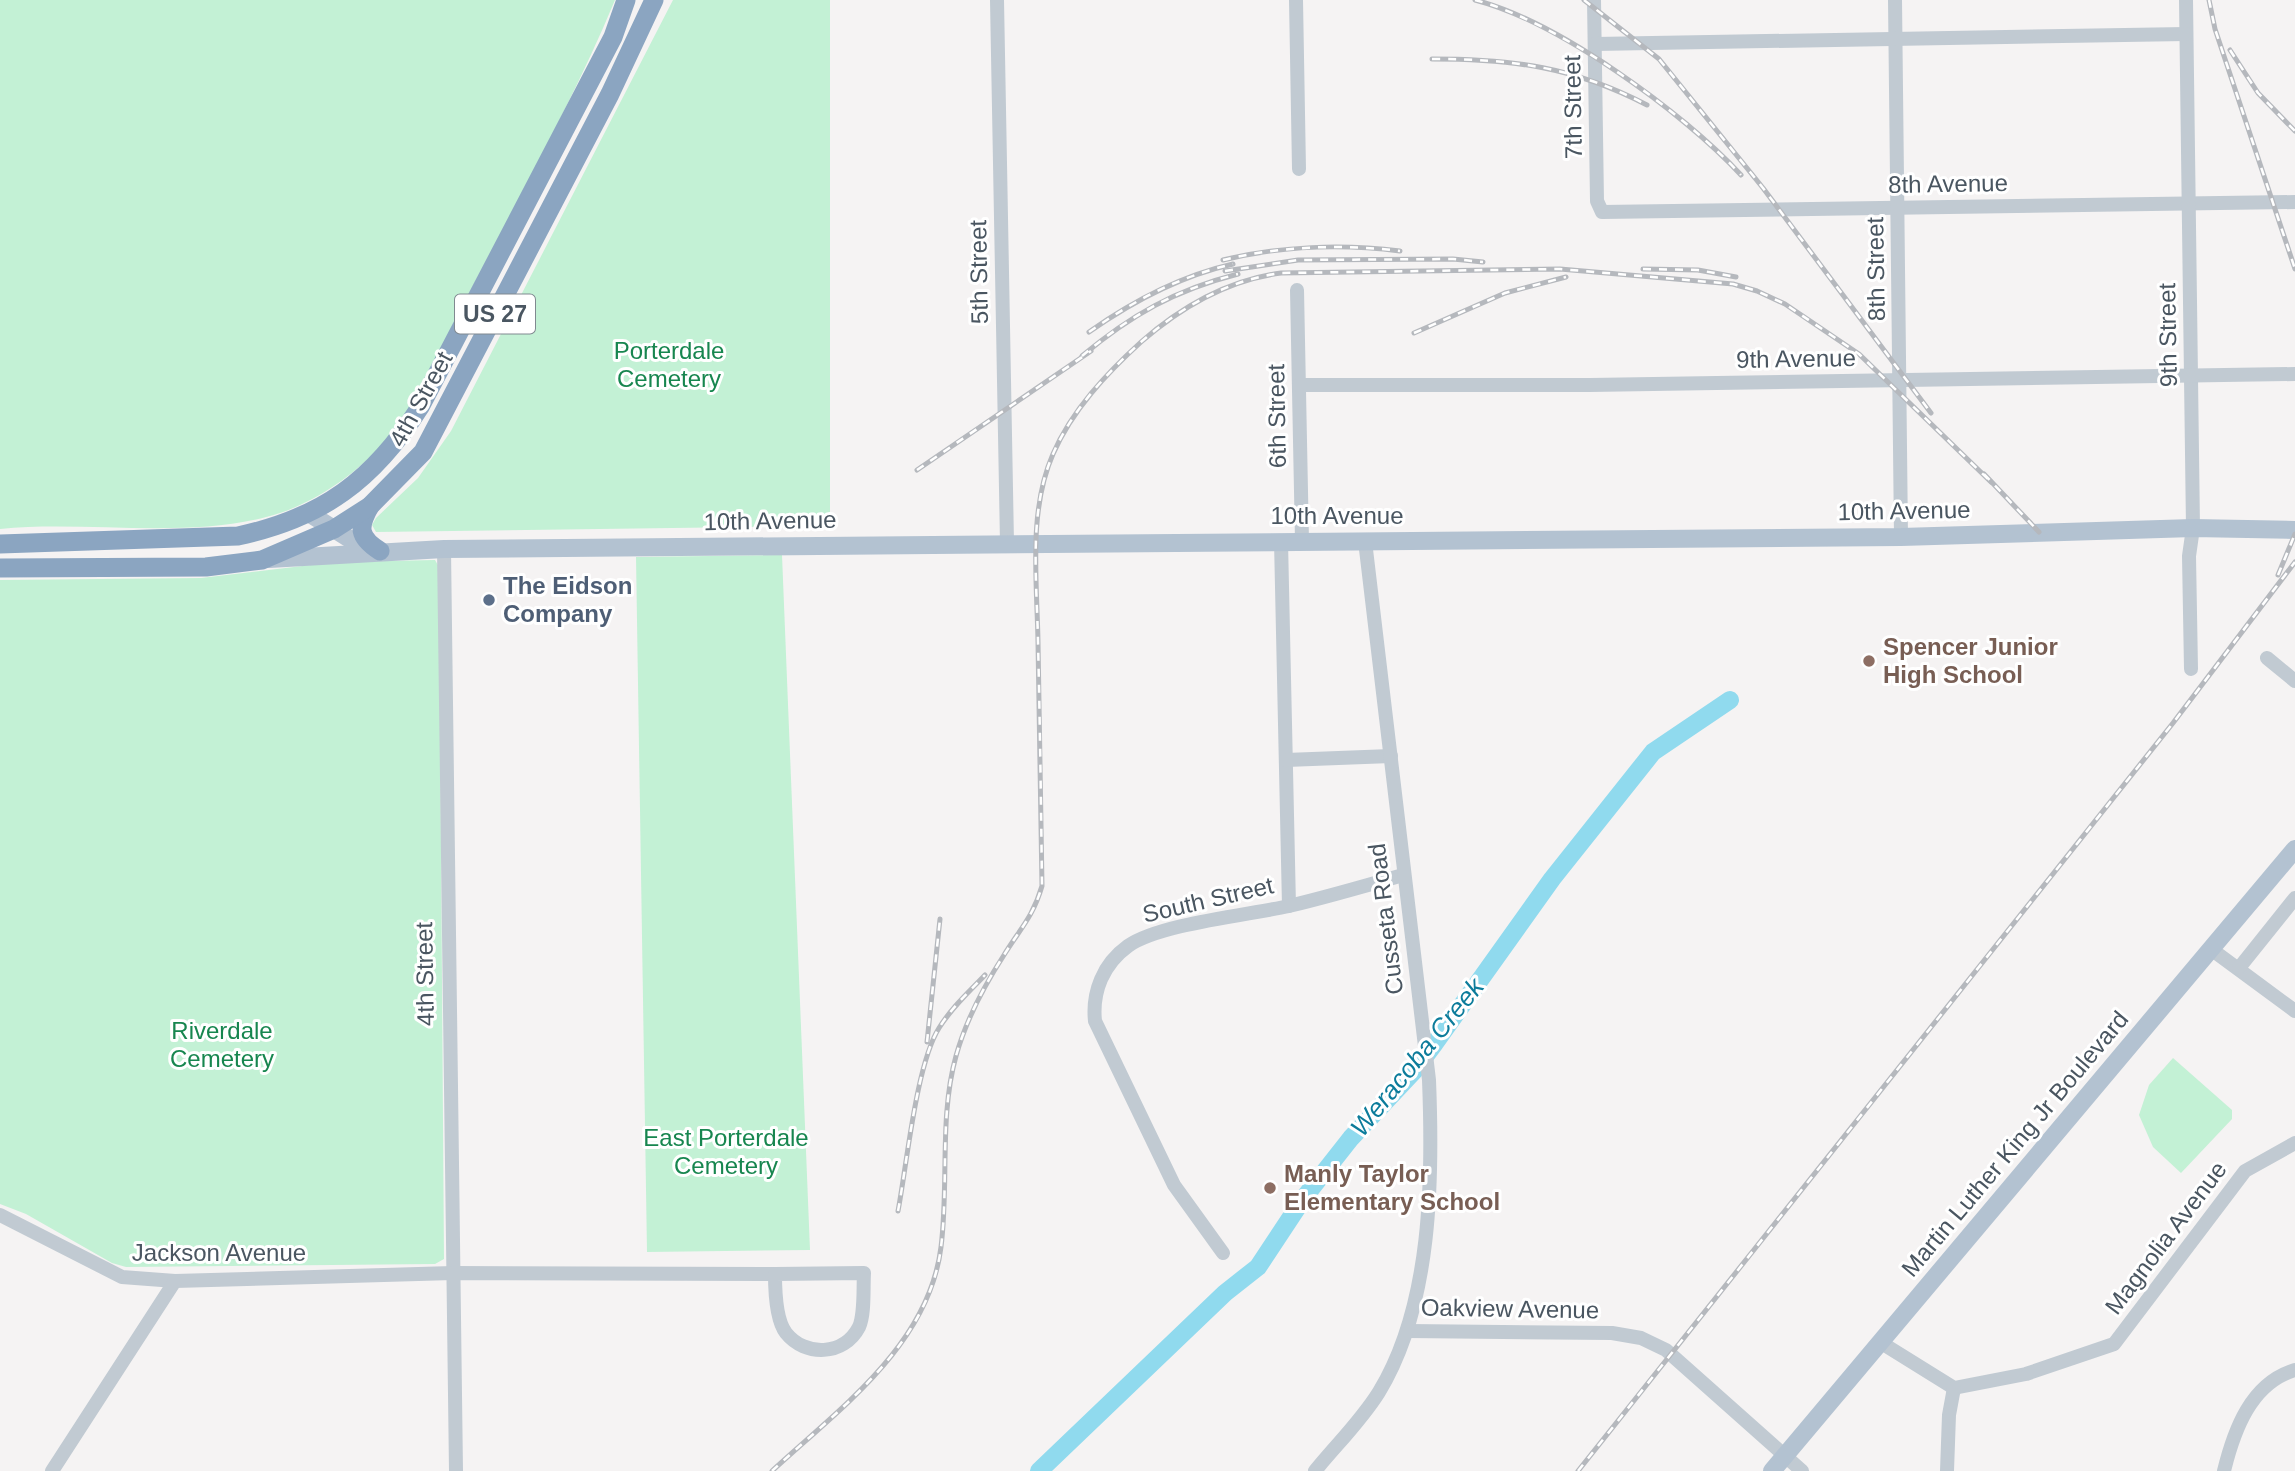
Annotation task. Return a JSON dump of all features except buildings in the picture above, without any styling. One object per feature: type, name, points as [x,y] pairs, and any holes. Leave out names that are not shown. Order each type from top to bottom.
[{"type":"highway","name":"4th Street","points":[[0,544],[238,536],[273,528],[310,514],[330,504],[365,475],[404,432],[421,407],[613,37],[626,0]]},
{"type":"highway","name":"4th Street","points":[[0,568],[206,567],[262,560],[334,529],[370,506],[424,452],[615,83],[654,0]]},
{"type":"highway","points":[[370,506],[360,524],[360,531],[365,542],[380,551]]},
{"type":"highway","points":[[61,566],[71,553],[129,551],[162,538]]},
{"type":"main road","name":"10th Avenue","points":[[310,514],[364,548],[380,551]]},
{"type":"main road","name":"10th Avenue","points":[[262,560],[444,549],[1901,537],[2193,528],[2295,530]]},
{"type":"main road","name":"Martin Luther King Jr Boulevard","points":[[1772,1471],[2295,849]]},
{"type":"street","name":"5th Street","points":[[997,0],[1007,543]]},
{"type":"street","points":[[1296,0],[1298,169]]},
{"type":"street","name":"7th Street","points":[[1594,0],[1597,201],[1602,212]]},
{"type":"street","name":"8th Street","points":[[1895,0],[1901,537]]},
{"type":"street","name":"9th Street","points":[[2186,0],[2193,528],[2189,556],[2191,669]]},
{"type":"street","points":[[1595,44],[2186,34]]},
{"type":"street","name":"8th Avenue","points":[[1602,212],[2188,201],[2295,202]]},
{"type":"street","name":"6th Street","points":[[1297,289],[1301,541]]},
{"type":"street","name":"9th Avenue","points":[[1298,385],[1590,385],[2295,374]]},
{"type":"street","name":"South Street","points":[[1223,1253],[1174,1185],[1127,1090],[1095,1021],[1096,994],[1107,968],[1138,940],[1289,906],[1281,541]]},
{"type":"street","name":"Cusseta Road","points":[[1315,1471],[1379,1392],[1408,1331],[1429,1218],[1432,1151],[1429,1080],[1365,541]]},
{"type":"street","name":"4th Street","points":[[444,549],[456,1471]]},
{"type":"street","points":[[2267,658],[2295,681]]},
{"type":"street","points":[[1286,760],[1391,756]]},
{"type":"street","points":[[1289,906],[1403,875]]},
{"type":"street","points":[[2239,968],[2295,898]]},
{"type":"street","points":[[2211,949],[2295,1011]]},
{"type":"street","name":"Magnolia Avenue","points":[[1954,1388],[2026,1374],[2115,1344],[2245,1171],[2295,1143]]},
{"type":"street","name":"Jackson Avenue","points":[[0,1215],[122,1277],[175,1280],[453,1273],[864,1273],[860,1326],[847,1343],[822,1352],[802,1346],[785,1331],[775,1274]]},
{"type":"street","points":[[52,1471],[175,1280]]},
{"type":"street","name":"Oakview Avenue","points":[[1408,1331],[1612,1334],[1641,1338],[1675,1358],[1786,1455]]},
{"type":"street","points":[[1880,1342],[1954,1388],[1949,1415],[1947,1471]]},
{"type":"street","points":[[2224,1471],[2232,1438],[2252,1402],[2276,1376],[2295,1370]]},
{"type":"street","points":[[1786,1455],[1802,1471]]},
{"type":"green space","points":[[0,0],[615,0],[563,114],[416,397],[391,434],[356,470],[307,502],[280,513],[247,521],[178,528],[0,529]]},
{"type":"green space","name":"Porterdale Cemetery","points":[[673,0],[830,0],[830,526],[376,532],[372,525],[376,518],[418,478],[451,431]]},
{"type":"green space","name":"East Porterdale Cemetery","points":[[782,555],[810,1250],[647,1252],[636,557]]},
{"type":"green space","name":"Riverdale Cemetery","points":[[435,560],[439,567],[444,1259],[435,1264],[126,1267],[112,1263],[26,1214],[0,1204],[0,580],[201,578],[336,562]]},
{"type":"green space","points":[[2173,1058],[2232,1110],[2232,1119],[2181,1173],[2153,1147],[2139,1115],[2149,1085]]},
{"type":"waterway","name":"Weracoba Creek","points":[[1039,1471],[1225,1293],[1258,1267],[1303,1199],[1351,1138],[1414,1071],[1552,879],[1653,752],[1730,700]]},
{"type":"railway","points":[[1475,0],[1543,27],[1617,72],[1686,124],[1741,175]]},
{"type":"railway","points":[[1584,0],[1659,59],[1763,188],[1931,413]]},
{"type":"railway","points":[[2209,0],[2215,29],[2295,269]]},
{"type":"railway","points":[[2230,50],[2258,93],[2295,131]]},
{"type":"railway","points":[[1432,59],[1490,61],[1543,68],[1594,82],[1647,105]]},
{"type":"railway","points":[[1223,260],[1311,248],[1356,247],[1400,251]]},
{"type":"railway","points":[[1225,271],[1298,260],[1453,259],[1483,262]]},
{"type":"railway","points":[[1089,332],[1158,291],[1194,275],[1233,264]]},
{"type":"railway","points":[[772,1471],[852,1399],[877,1372],[900,1345],[919,1315],[933,1282],[941,1247],[946,1127],[956,1056],[976,1004],[1030,915],[1042,886],[1036,547],[1037,522],[1045,476],[1061,438],[1080,407],[1116,366],[1156,329],[1206,297],[1242,282],[1281,273],[1560,269],[1733,284],[1785,304],[1859,354],[1991,482]]},
{"type":"railway","points":[[1643,269],[1698,270],[1736,277]]},
{"type":"railway","points":[[1082,356],[1136,316],[1174,296],[1238,274]]},
{"type":"railway","points":[[1414,333],[1505,293],[1566,277]]},
{"type":"railway","points":[[917,470],[1091,351]]},
{"type":"railway","points":[[1984,474],[2039,532]]},
{"type":"railway","points":[[2278,575],[2295,534]]},
{"type":"railway","points":[[1578,1471],[2173,723],[2295,562]]},
{"type":"railway","points":[[927,1042],[940,919]]},
{"type":"railway","points":[[898,1211],[918,1090],[931,1045],[949,1013],[985,975]]},
{"type":"place","name":"The Eidson Company","points":[[489,600]]},
{"type":"place","name":"Spencer Junior High School","points":[[1869,661]]},
{"type":"place","name":"Manly Taylor Elementary School","points":[[1270,1188]]}]
